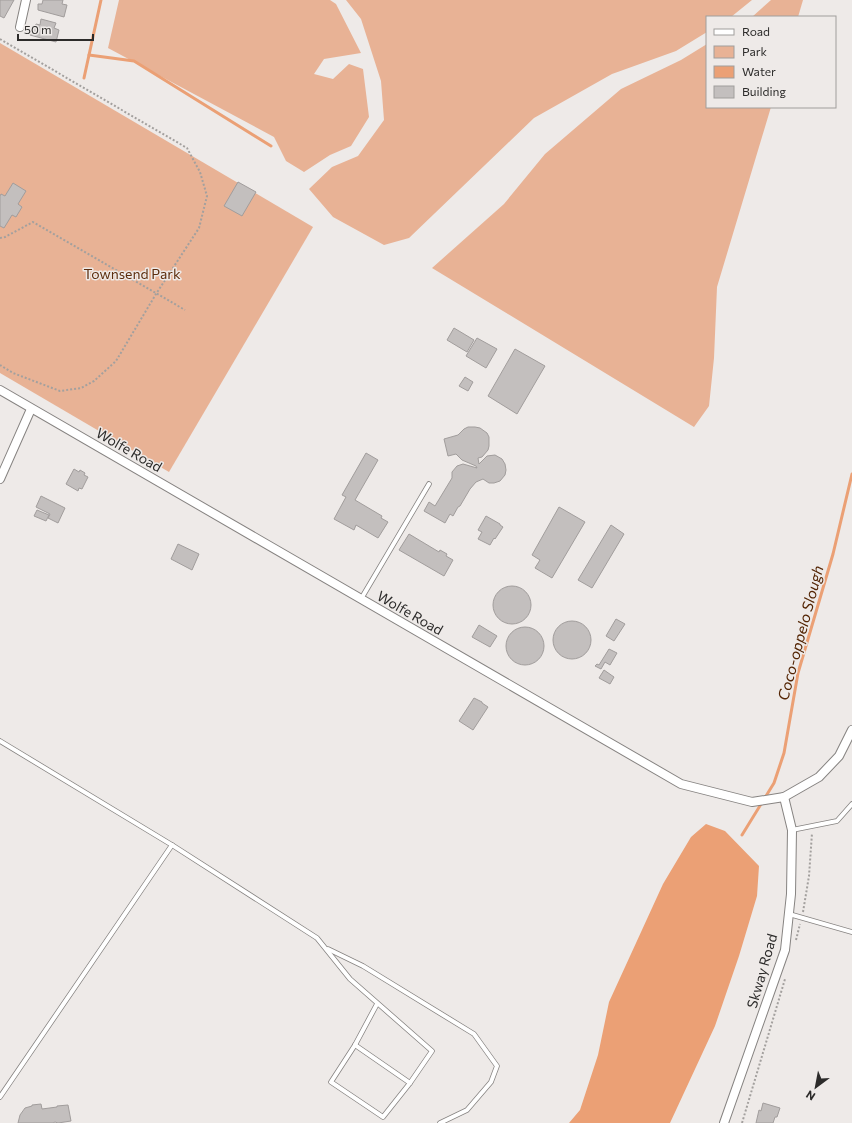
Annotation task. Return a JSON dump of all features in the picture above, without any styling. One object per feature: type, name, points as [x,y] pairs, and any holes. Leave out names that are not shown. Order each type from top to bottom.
[{"type":"street","points":[[20,27],[26,0]]},
{"type":"street","name":"Wolfe Road","points":[[0,390],[681,784],[752,802],[784,797],[818,777],[839,756],[852,730]]},
{"type":"street","points":[[0,479],[31,409]]},
{"type":"street","name":"Skway Road","points":[[724,1123],[785,950],[791,894],[792,830],[784,797]]},
{"type":"lane","points":[[361,599],[428,484]]},
{"type":"lane","points":[[0,741],[172,845],[318,938],[350,979],[432,1052],[410,1084],[383,1117],[331,1082],[355,1046],[377,1004]]},
{"type":"lane","points":[[792,830],[837,820],[852,804]]},
{"type":"lane","points":[[0,1097],[172,845]]},
{"type":"lane","points":[[789,914],[852,932]]},
{"type":"lane","points":[[326,948],[363,966],[474,1034],[497,1066],[491,1082],[467,1110],[440,1123]]},
{"type":"lane","points":[[355,1046],[410,1084]]},
{"type":"path","points":[[0,39],[187,148],[200,172],[207,196],[199,228],[156,294],[116,361],[94,381],[81,388],[60,391],[13,373],[0,365]]},
{"type":"path","points":[[0,238],[5,237],[33,222],[185,310]]},
{"type":"green space","points":[[119,0],[330,0],[336,4],[361,53],[324,59],[314,74],[333,79],[349,64],[363,69],[369,117],[351,146],[330,155],[304,172],[286,161],[274,137],[108,48]]},
{"type":"green space","points":[[346,0],[752,0],[732,16],[706,16],[706,33],[676,51],[612,74],[534,118],[409,238],[384,245],[333,217],[309,189],[332,167],[358,156],[384,120],[381,81],[361,19]]},
{"type":"green space","points":[[771,0],[803,0],[798,16],[753,16]]},
{"type":"green space","name":"Townsend Park","points":[[0,43],[313,227],[169,472],[0,373]]},
{"type":"green space","points":[[706,45],[706,108],[771,108],[717,287],[714,358],[709,406],[694,427],[432,268],[504,204],[545,154],[621,89],[681,60]]},
{"type":"water","points":[[706,824],[725,831],[759,866],[757,896],[739,956],[715,1026],[670,1123],[569,1123],[580,1110],[598,1055],[609,1002],[663,884],[691,837]]},
{"type":"building","points":[[0,0],[14,0],[4,18],[0,16]]},
{"type":"building","points":[[43,0],[63,0],[62,4],[67,5],[64,17],[38,10],[38,4],[42,4]]},
{"type":"building","points":[[41,19],[56,23],[54,28],[59,30],[56,42],[30,35],[29,30],[32,28],[33,29],[36,24],[40,25]]},
{"type":"building","points":[[238,182],[256,192],[242,216],[224,206]]},
{"type":"building","points":[[13,183],[26,191],[18,204],[22,207],[16,217],[12,215],[4,228],[0,226],[0,196],[1,194],[5,196]]},
{"type":"building","points":[[454,328],[474,340],[467,352],[447,340]]},
{"type":"building","points":[[477,338],[497,349],[486,368],[466,356]]},
{"type":"building","points":[[515,349],[545,366],[517,414],[488,396]]},
{"type":"building","points":[[465,377],[473,382],[468,391],[459,386]]},
{"type":"building","points":[[468,427],[480,428],[487,433],[489,437],[488,450],[482,457],[478,458],[479,464],[487,456],[495,455],[502,459],[505,464],[505,475],[500,481],[494,483],[489,483],[483,479],[476,482],[453,516],[450,514],[445,523],[424,511],[429,502],[435,506],[452,478],[452,472],[457,466],[463,464],[477,468],[476,466],[462,460],[456,454],[448,456],[444,439],[458,435]]},
{"type":"building","points":[[366,453],[378,460],[355,500],[382,516],[381,518],[388,522],[378,538],[356,525],[354,530],[334,519],[346,497],[342,495]]},
{"type":"building","points":[[74,469],[79,472],[80,470],[88,477],[82,489],[79,488],[78,491],[66,484]]},
{"type":"building","points":[[41,496],[65,508],[58,523],[48,518],[50,514],[36,507]]},
{"type":"building","points":[[559,507],[585,522],[552,578],[535,568],[540,560],[532,555]]},
{"type":"building","points":[[37,510],[49,515],[46,521],[34,516]]},
{"type":"building","points":[[486,516],[503,527],[490,545],[478,539],[482,532],[478,530]]},
{"type":"building","points":[[611,525],[624,534],[592,588],[578,580]]},
{"type":"building","points":[[409,534],[439,552],[440,550],[447,554],[446,556],[453,560],[444,576],[399,550]]},
{"type":"building","points":[[178,544],[199,554],[192,570],[171,559]]},
{"type":"building","points":[[512,586],[522,589],[528,595],[531,605],[528,615],[522,621],[512,624],[502,621],[496,615],[493,605],[496,595],[502,589]]},
{"type":"building","points":[[616,619],[625,624],[614,641],[606,636]]},
{"type":"building","points":[[572,621],[582,624],[588,630],[591,640],[588,650],[582,656],[572,659],[562,656],[556,650],[553,640],[556,630],[562,624]]},
{"type":"building","points":[[479,625],[497,636],[490,647],[472,637]]},
{"type":"building","points":[[525,627],[535,630],[541,636],[544,646],[541,656],[535,662],[525,665],[515,662],[509,656],[506,646],[509,636],[515,630]]},
{"type":"building","points":[[609,649],[617,653],[610,665],[605,662],[601,669],[595,666],[597,664],[599,665]]},
{"type":"building","points":[[604,670],[614,677],[610,684],[599,678]]},
{"type":"building","points":[[474,698],[488,707],[473,730],[459,721]]},
{"type":"building","points":[[763,1103],[780,1108],[773,1123],[756,1123],[759,1110],[761,1111]]},
{"type":"building","points":[[41,1104],[42,1109],[68,1105],[71,1121],[58,1123],[18,1123],[20,1115],[25,1108],[32,1105]]},
{"type":"waterway","points":[[84,78],[101,0]]},
{"type":"waterway","points":[[89,55],[134,61],[271,146]]},
{"type":"waterway","name":"Coco-oppelo Slough","points":[[742,835],[774,783],[784,753],[798,673],[833,554],[852,474]]}]
